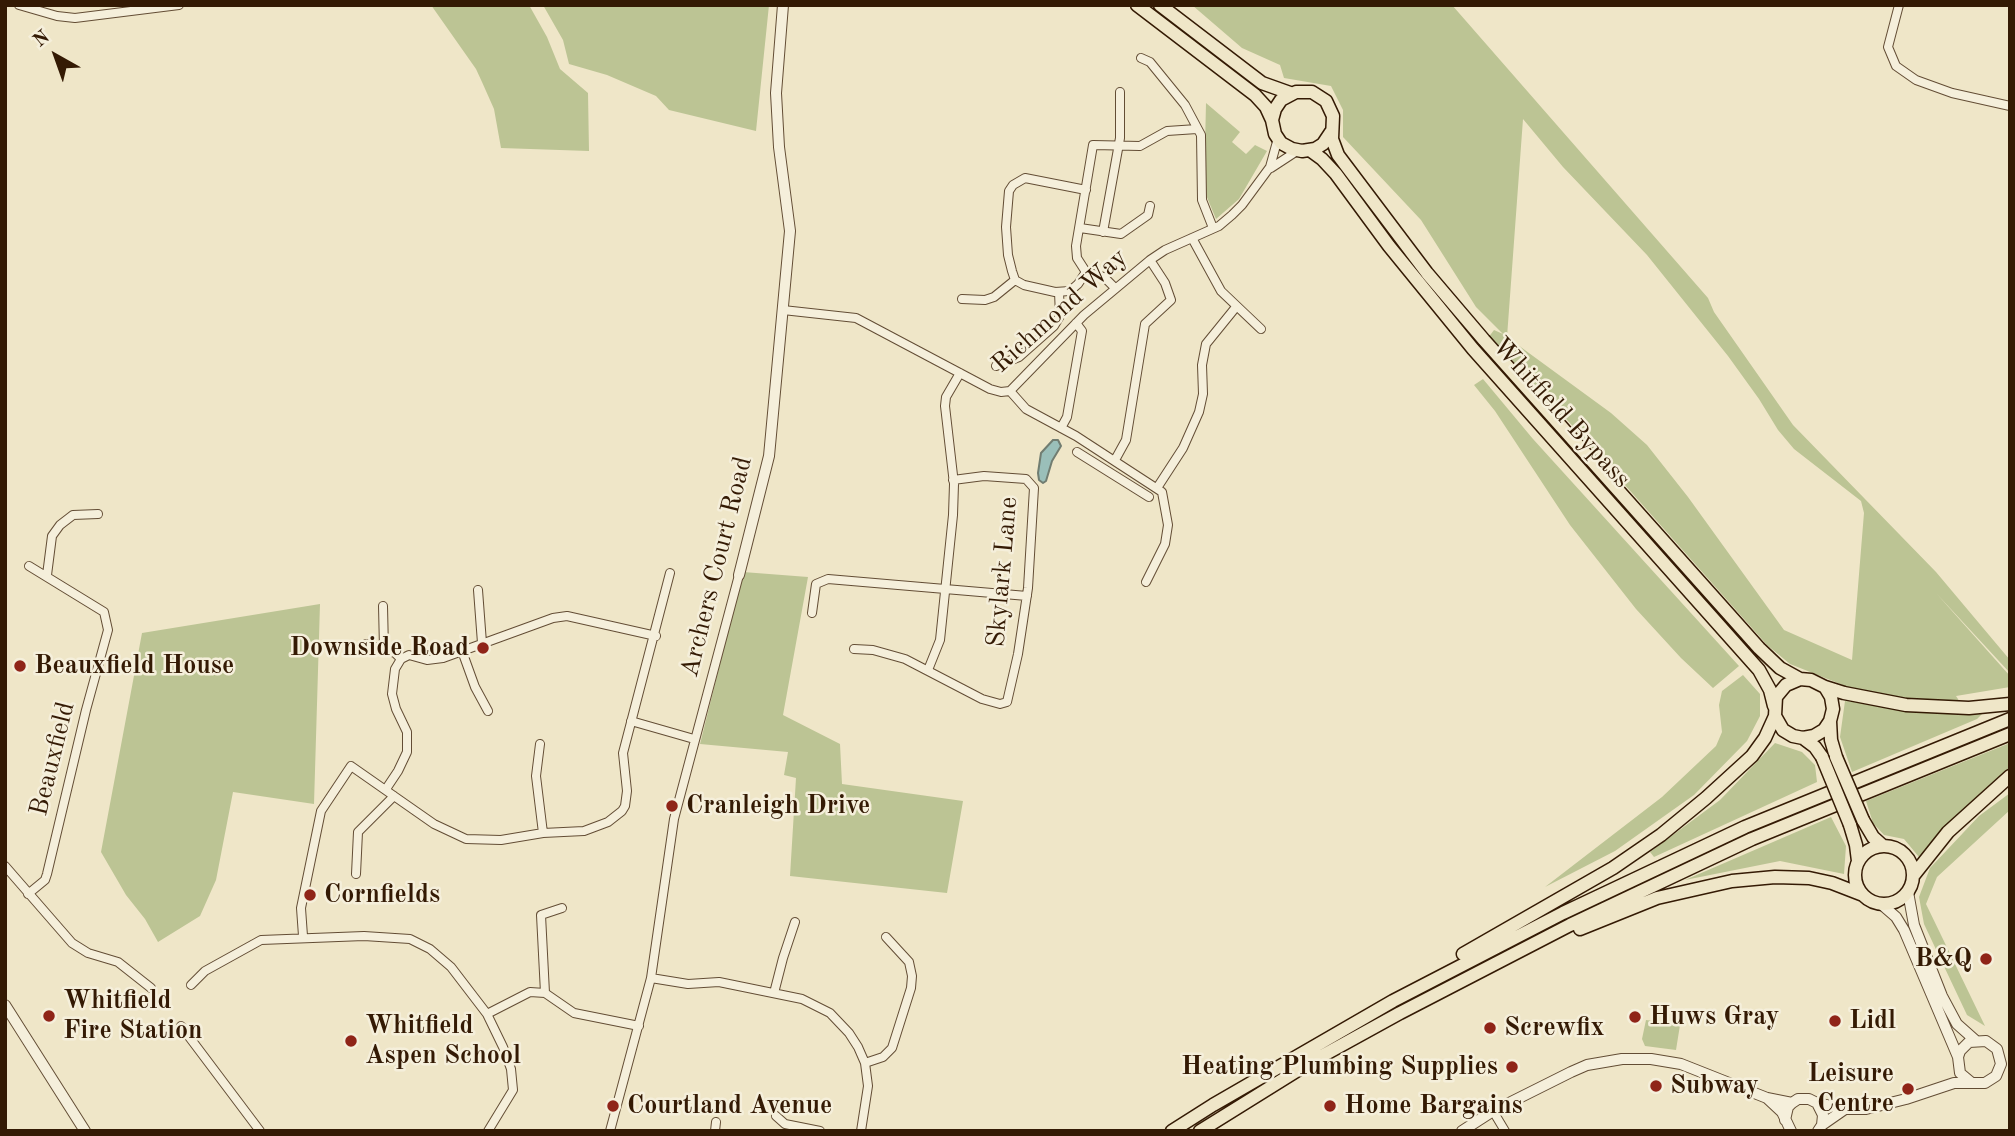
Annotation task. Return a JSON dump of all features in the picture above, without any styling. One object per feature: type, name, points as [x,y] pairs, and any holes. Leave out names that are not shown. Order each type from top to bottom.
[{"type":"highway","points":[[1137,5],[1255,95],[1266,107],[1278,138],[1286,146],[1304,151],[1323,144],[1331,132],[1333,121],[1332,110],[1322,97],[1307,91],[1290,93],[1262,82],[1160,5]]},
{"type":"highway","points":[[1272,120],[1278,104],[1290,93]]},
{"type":"highway","name":"Whitfield Bypass","points":[[1331,132],[1336,150],[1346,166],[1455,307],[1759,648],[1780,668],[1800,679]]},
{"type":"highway","name":"Whitfield Bypass","points":[[1304,151],[1322,159],[1336,174],[1403,264],[1473,349],[1759,670],[1770,690],[1775,711]]},
{"type":"highway","points":[[1393,1001],[1408,986],[1613,868],[1661,835],[1752,756],[1765,737],[1782,688],[1790,682],[1811,680],[1825,687],[1874,700],[1927,707],[1969,708],[2010,704]]},
{"type":"highway","points":[[1825,687],[1833,703],[1831,740],[1863,820],[1873,837],[1884,845],[1903,852],[1912,866],[1913,876]]},
{"type":"highway","points":[[1775,711],[1780,726],[1788,733],[1803,738],[1815,747],[1822,757],[1856,845],[1858,861],[1855,879],[1863,895]]},
{"type":"highway","points":[[1172,1131],[1393,1001],[1551,919],[1710,843],[1871,774],[2010,719]]},
{"type":"highway","points":[[1803,738],[1819,733],[1830,721]]},
{"type":"highway","points":[[1200,1131],[1311,1062],[1485,968],[1647,888],[1752,839],[2010,734]]},
{"type":"highway","points":[[1485,968],[1636,906],[1713,884],[1753,879],[1809,878],[1832,883],[1863,895],[1871,902],[1896,902],[1908,892],[1913,876],[1948,832],[2010,776]]},
{"type":"highway","points":[[1858,861],[1869,850],[1884,845]]},
{"type":"street","points":[[19,5],[57,16],[75,18],[179,5]]},
{"type":"street","name":"Archers Court Road","points":[[610,1131],[651,978],[674,818],[769,456],[790,231],[779,147],[776,93],[783,5]]},
{"type":"street","points":[[1899,5],[1888,47],[1896,66],[1916,80],[1952,93],[2010,106]]},
{"type":"street","points":[[1141,58],[1150,62],[1185,105],[1201,135],[1202,200],[1213,228]]},
{"type":"street","points":[[1103,232],[1120,138],[1119,92]]},
{"type":"street","points":[[1115,288],[1104,277],[1086,272],[1076,253],[1093,145],[1146,145],[1167,131],[1197,129]]},
{"type":"street","name":"Richmond Way","points":[[1267,172],[1275,155],[1278,138]]},
{"type":"street","name":"Richmond Way","points":[[783,310],[856,318],[990,389],[1010,391],[1076,323],[1115,288],[1150,260],[1213,228],[1242,205],[1267,172],[1283,158],[1304,151]]},
{"type":"street","points":[[1086,190],[1025,178],[1013,185],[1007,198],[1006,227],[1007,255],[1015,279],[1024,285],[1059,292],[1070,290],[1086,272]]},
{"type":"street","points":[[1080,228],[1118,234],[1125,232],[1148,215],[1150,205]]},
{"type":"street","points":[[1192,238],[1221,291],[1261,329]]},
{"type":"street","points":[[1115,460],[1126,440],[1145,324],[1171,300],[1165,283],[1150,260]]},
{"type":"street","points":[[962,299],[994,297],[1015,279]]},
{"type":"street","points":[[996,366],[1019,357],[1054,326],[1060,316],[1059,292]]},
{"type":"street","points":[[1159,490],[1183,448],[1199,412],[1203,394],[1203,352],[1206,344],[1236,307]]},
{"type":"street","points":[[1061,428],[1067,418],[1082,331],[1076,323]]},
{"type":"street","points":[[854,649],[889,654],[928,670],[940,640],[953,515],[953,480],[945,406],[960,373]]},
{"type":"street","points":[[1010,391],[1026,409],[1115,460],[1159,490],[1168,526],[1165,544],[1146,582]]},
{"type":"street","points":[[1089,459],[1095,448]]},
{"type":"street","points":[[1077,452],[1149,497]]},
{"type":"street","name":"Skylark Lane","points":[[928,670],[982,699],[1000,704],[1007,702],[1027,596],[1034,488],[1031,483],[1026,479],[984,476],[953,480]]},
{"type":"street","points":[[1132,486],[1138,476]]},
{"type":"street","points":[[47,575],[52,536],[60,525],[73,514],[98,514]]},
{"type":"street","name":"Beauxfield","points":[[29,566],[104,612],[108,630],[47,874],[45,880],[29,894]]},
{"type":"street","points":[[303,936],[301,908],[324,805],[351,766],[434,824],[466,839],[501,840],[543,832],[584,831],[608,822],[622,811],[627,791],[624,753],[670,573]]},
{"type":"street","points":[[812,613],[814,588],[824,579],[1027,596]]},
{"type":"street","points":[[478,590],[482,643]]},
{"type":"street","points":[[383,606],[384,649]]},
{"type":"street","points":[[386,789],[407,752],[407,732],[392,694],[395,669],[401,659],[409,655],[434,660],[553,618],[567,616],[656,636]]},
{"type":"street","points":[[366,644],[396,653],[401,659]]},
{"type":"street","points":[[462,651],[475,687],[488,711]]},
{"type":"street","points":[[631,721],[694,739]]},
{"type":"street","points":[[540,744],[536,776],[543,832]]},
{"type":"street","points":[[356,874],[358,832],[394,796]]},
{"type":"street","points":[[5,866],[72,943],[88,953],[118,962],[151,988]]},
{"type":"street","points":[[1908,892],[1914,925],[1942,996],[1957,1024],[1975,1040]]},
{"type":"street","points":[[1881,904],[1896,917],[1904,930],[1961,1073],[1972,1083]]},
{"type":"street","points":[[545,993],[541,915],[562,908]]},
{"type":"street","points":[[775,993],[795,922]]},
{"type":"street","points":[[191,985],[205,971],[261,940],[303,936],[410,939],[430,949],[451,967],[487,1014],[503,1047],[511,1069],[513,1090],[488,1131]]},
{"type":"street","points":[[865,1063],[883,1057],[892,1048],[911,988],[909,962],[886,937]]},
{"type":"street","points":[[651,978],[688,984],[719,982],[802,999],[830,1013],[859,1047],[865,1063],[868,1086],[861,1131]]},
{"type":"street","points":[[487,1014],[530,992],[545,993],[574,1013],[639,1026]]},
{"type":"street","points":[[5,1005],[85,1131]]},
{"type":"street","points":[[181,1026],[260,1131]]},
{"type":"street","points":[[1462,1131],[1493,1111],[1571,1072],[1587,1065],[1622,1059],[1651,1059],[1681,1064],[1767,1098],[1792,1102],[1804,1098],[1845,1109],[1866,1109],[1938,1087],[1985,1083],[1997,1073],[2001,1064],[1999,1053],[1986,1041],[1975,1040],[1964,1046],[1951,1076],[1938,1087]]},
{"type":"street","points":[[1767,1098],[1782,1112],[1791,1131]]},
{"type":"street","points":[[1785,1120],[1792,1102]]},
{"type":"street","points":[[1817,1103],[1823,1115],[1820,1128]]},
{"type":"street","points":[[1820,1128],[1845,1109]]},
{"type":"street","points":[[1493,1111],[1505,1131]]},
{"type":"street","points":[[776,1115],[785,1124],[820,1131]]},
{"type":"green space","points":[[431,5],[529,5],[547,37],[560,69],[588,93],[589,151],[501,148],[494,109],[476,69]]},
{"type":"green space","points":[[543,5],[769,5],[756,131],[669,110],[656,96],[607,75],[569,64],[563,40]]},
{"type":"green space","points":[[1192,5],[1452,5],[1708,298],[1714,312],[1793,425],[1936,572],[2010,660],[2010,673],[1936,593],[2010,676],[2010,687],[1956,696],[1960,702],[1901,698],[1858,691],[1790,664],[1767,645],[1569,422],[1488,338],[1494,330],[1503,334],[1476,307],[1421,220],[1343,137],[1343,110],[1331,86],[1284,78],[1280,65],[1242,48]],"holes":[[[1523,119],[1563,167],[1647,255],[1728,356],[1794,449],[1861,501],[1864,513],[1852,660],[1784,630],[1647,445],[1611,413],[1507,337]]]},
{"type":"green space","points":[[1206,103],[1240,132],[1232,142],[1246,154],[1255,145],[1267,151],[1239,199],[1216,219],[1204,190]]},
{"type":"green space","points":[[1483,379],[1533,439],[1739,666],[1713,688],[1636,609],[1570,525],[1495,411],[1474,385]]},
{"type":"green space","points":[[743,572],[808,577],[783,715],[840,744],[842,784],[963,801],[947,893],[790,876],[796,778],[784,775],[788,752],[700,744]]},
{"type":"green space","points":[[320,604],[314,804],[233,792],[216,880],[200,916],[158,942],[101,852],[142,633]]},
{"type":"green space","points":[[1743,675],[1760,694],[1760,716],[1747,741],[1694,795],[1615,851],[1545,887],[1662,797],[1716,746],[1722,732],[1719,705],[1722,691]]},
{"type":"green space","points":[[1845,701],[1947,713],[1984,712],[1977,719],[1852,772],[1840,737]]},
{"type":"green space","points":[[1775,743],[1802,752],[1815,765],[1817,782],[1654,857],[1650,852],[1720,800]]},
{"type":"green space","points":[[2010,743],[2010,767],[1951,820],[1919,857],[1904,839],[1884,835],[1873,823],[1866,801]]},
{"type":"green space","points":[[2010,793],[2010,810],[1937,877],[1926,904],[1985,1026],[1967,1015],[1924,924],[1919,897],[1930,868],[1979,816]]},
{"type":"green space","points":[[1831,817],[1846,846],[1844,874],[1780,861],[1685,880]]},
{"type":"green space","points":[[1646,1020],[1680,1025],[1676,1050],[1645,1046],[1642,1039]]},
{"type":"water","points":[[1053,440],[1058,440],[1061,446],[1043,483],[1039,480],[1038,473],[1041,453]]},
{"type":"place","name":"Downside Road","points":[[483,648]]},
{"type":"place","name":"Beauxfield House","points":[[20,666]]},
{"type":"place","name":"Cranleigh Drive","points":[[672,806]]},
{"type":"place","name":"Cornfields","points":[[310,895]]},
{"type":"place","name":"B&Q","points":[[1986,959]]},
{"type":"place","name":"Whitfield Fire Station","points":[[49,1016]]},
{"type":"place","name":"Huws Gray","points":[[1635,1017]]},
{"type":"place","name":"Lidl","points":[[1835,1021]]},
{"type":"place","name":"Screwfix","points":[[1490,1028]]},
{"type":"place","name":"Whitfield Aspen School","points":[[351,1041]]},
{"type":"place","name":"Heating Plumbing Supplies","points":[[1512,1067]]},
{"type":"place","name":"Subway","points":[[1656,1086]]},
{"type":"place","name":"Leisure Centre","points":[[1908,1089]]},
{"type":"place","name":"Courtland Avenue","points":[[613,1106]]},
{"type":"place","name":"Home Bargains","points":[[1330,1106]]}]
